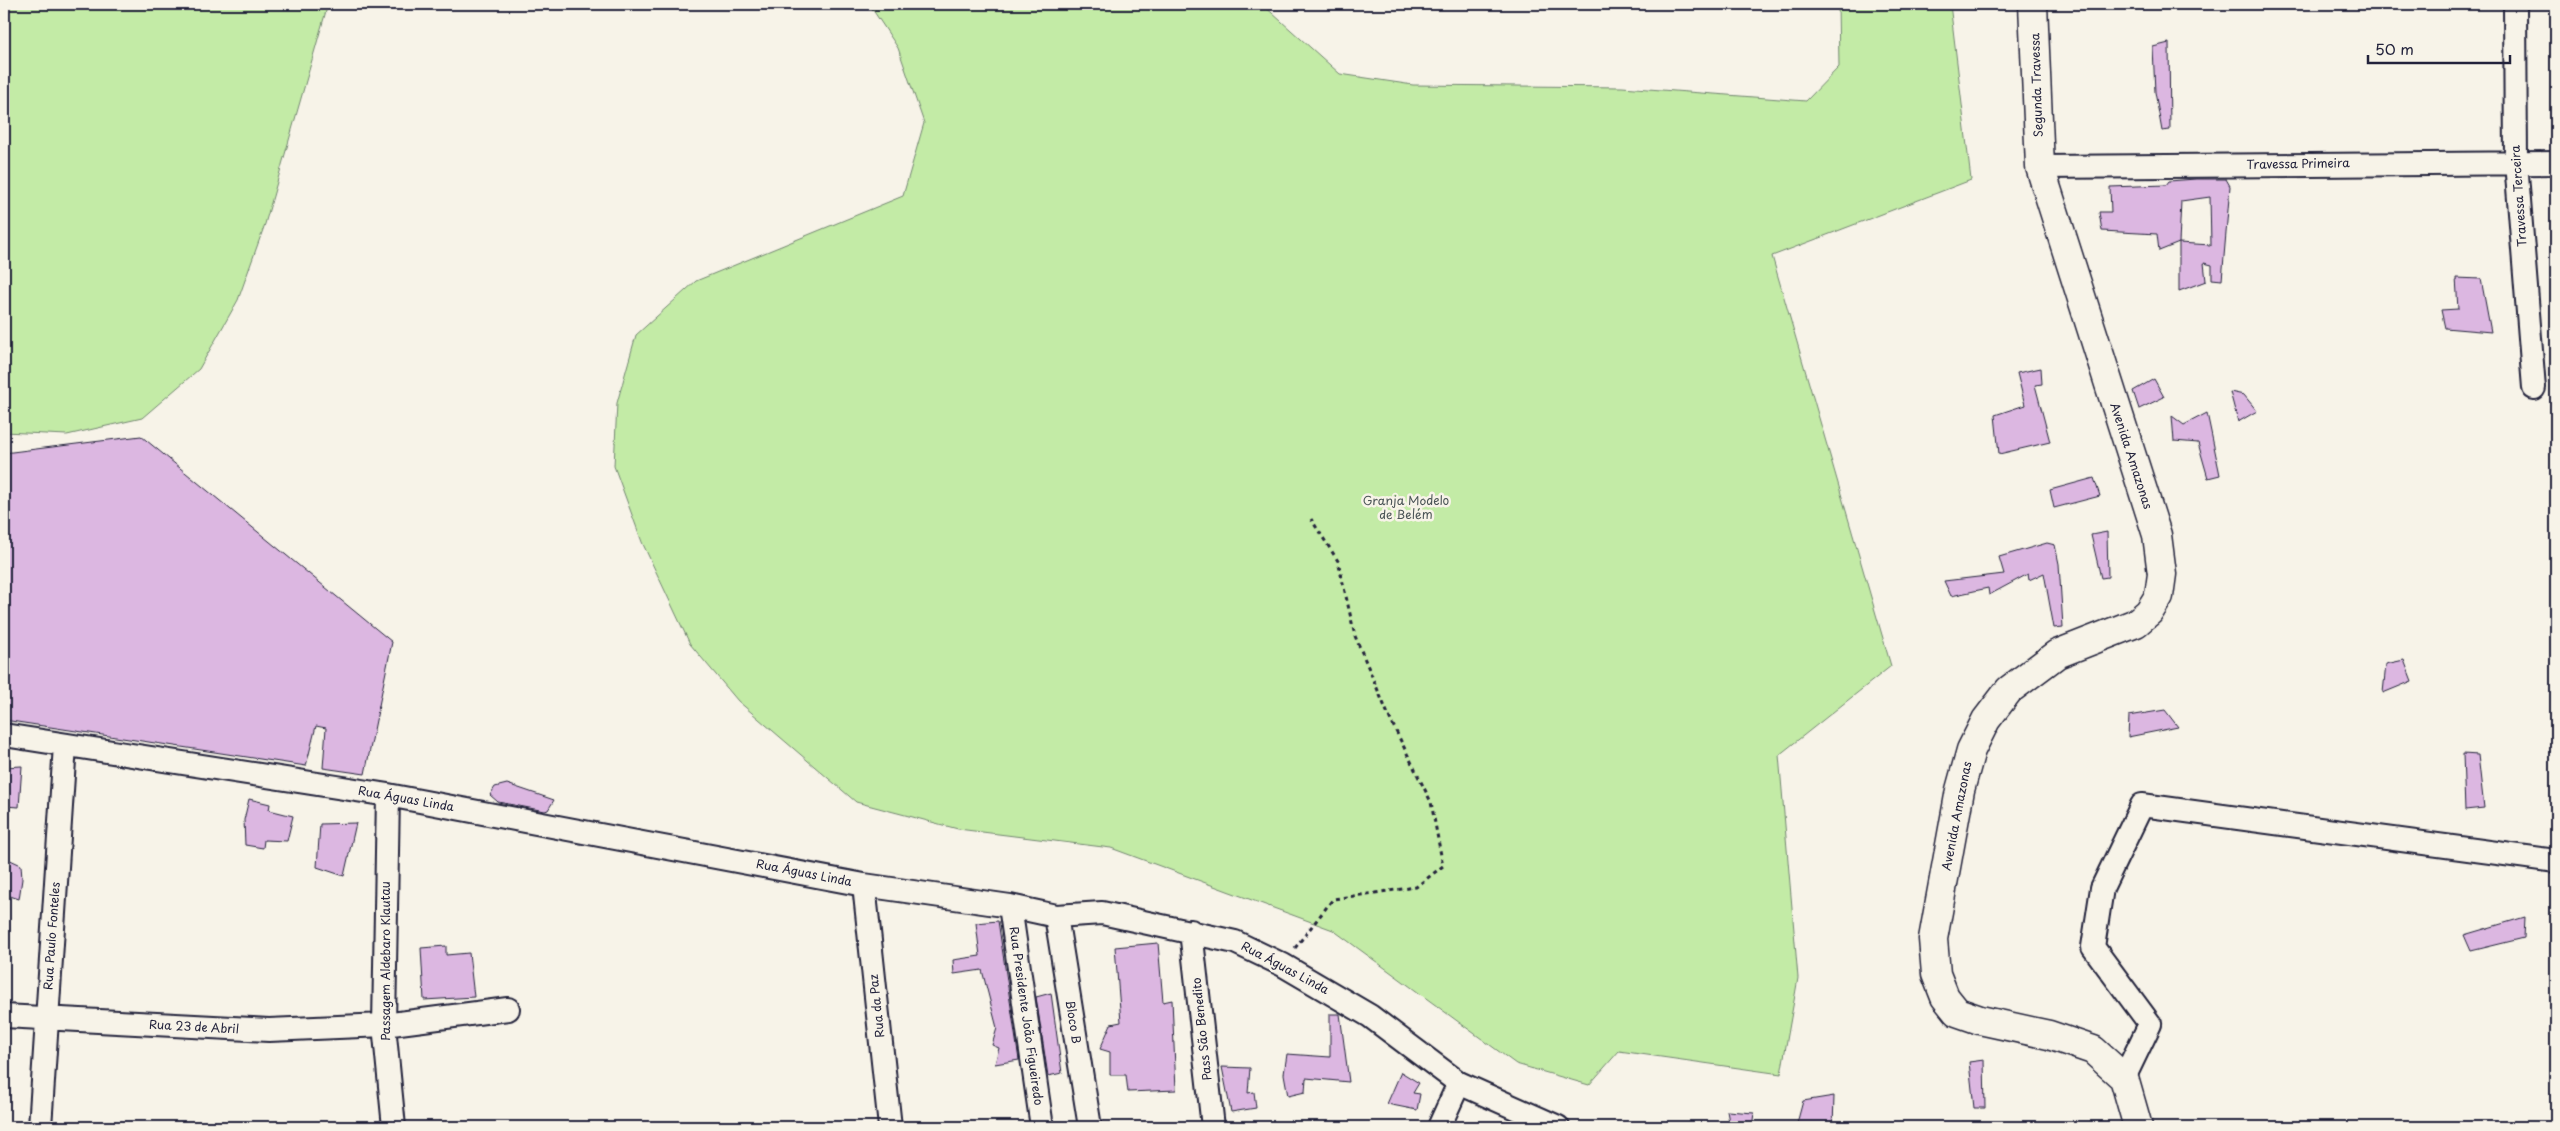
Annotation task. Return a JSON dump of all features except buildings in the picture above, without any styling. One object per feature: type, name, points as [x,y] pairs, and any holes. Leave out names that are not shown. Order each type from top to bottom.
[{"type":"street","name":"Segunda Travessa","points":[[2033,4],[2040,167]]},
{"type":"street","name":"Travessa Terceira","points":[[2515,4],[2516,162],[2534,388]]},
{"type":"street","name":"Travessa Primeira","points":[[2040,167],[2556,163]]},
{"type":"street","name":"Avenida Amazonas","points":[[2040,167],[2157,535],[2162,574],[2159,596],[2149,612],[2136,623],[2057,654],[2009,690],[1986,720],[1971,750],[1960,790],[1933,939],[1936,974],[1945,997],[1957,1012],[1980,1020],[2049,1035],[2093,1050],[2124,1078]]},
{"type":"street","name":"Rua Águas Linda","points":[[4,735],[388,795],[864,884],[1010,906],[1056,916],[1102,913],[1190,930],[1235,942],[1283,965],[1370,1016],[1458,1083],[1558,1127]]},
{"type":"street","name":"Rua Paulo Fonteles","points":[[40,1127],[65,745]]},
{"type":"street","name":"Passagem Aldebaro Klautau","points":[[388,795],[384,1025],[394,1127]]},
{"type":"street","points":[[2138,1127],[2124,1078],[2150,1024],[2093,946],[2102,888],[2142,804],[2548,860]]},
{"type":"street","name":"Rua da Paz","points":[[864,884],[890,1127]]},
{"type":"street","name":"Rua Presidente João Figueiredo","points":[[1010,906],[1042,1127]]},
{"type":"street","name":"Bloco B","points":[[1056,916],[1090,1127]]},
{"type":"street","name":"Pass São Benedito","points":[[1190,930],[1212,1127]]},
{"type":"street","name":"Rua 23 de Abril","points":[[4,1016],[46,1020],[269,1030],[384,1025],[508,1008]]},
{"type":"street","points":[[1439,1127],[1458,1083]]},
{"type":"street","points":[[880,1127],[890,1127]]},
{"type":"path","points":[[1283,965],[1333,899],[1416,887],[1443,866],[1431,802],[1390,719],[1355,636],[1338,561],[1311,519]]},
{"type":"green space","points":[[4,4],[328,4],[265,224],[238,300],[199,369],[142,418],[67,435],[4,432]]},
{"type":"green space","name":"Granja Modelo de Belém","points":[[869,4],[1262,4],[1340,74],[1413,85],[1622,87],[1806,101],[1839,67],[1838,4],[1950,4],[1971,180],[1772,256],[1891,666],[1779,755],[1798,978],[1781,1074],[1619,1051],[1589,1085],[1516,1064],[1333,930],[1111,848],[958,829],[856,802],[738,701],[690,644],[642,542],[614,466],[617,403],[636,335],[696,281],[903,196],[924,123],[898,48]]}]
